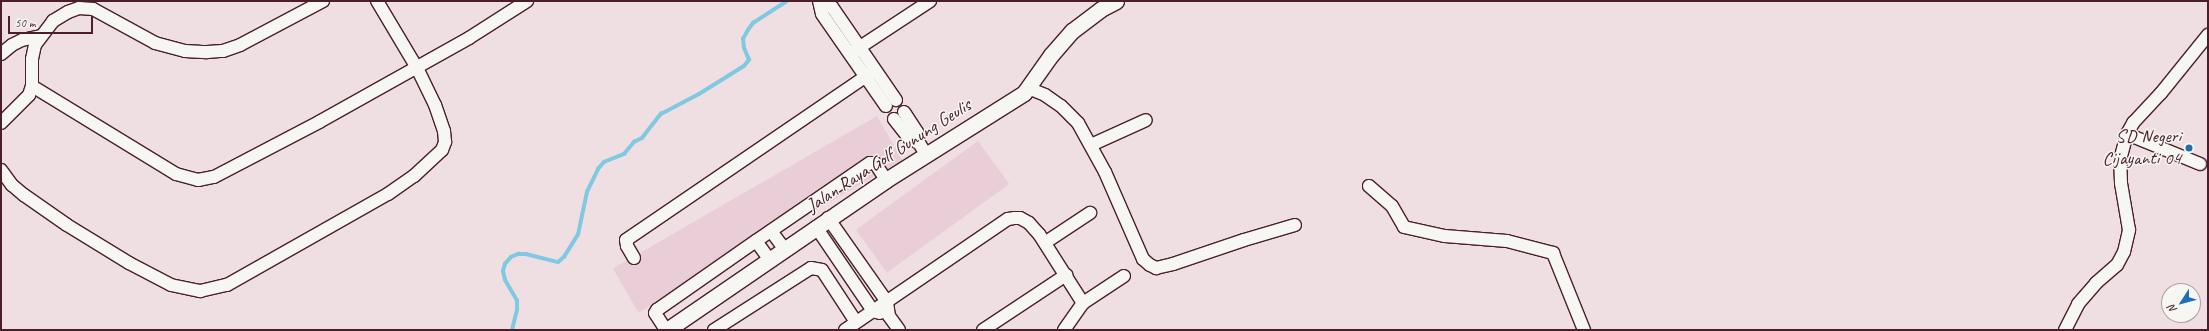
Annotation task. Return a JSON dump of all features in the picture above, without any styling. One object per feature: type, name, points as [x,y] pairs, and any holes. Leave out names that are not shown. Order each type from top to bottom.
[{"type":"main road","name":"Jalan Raya Golf Gunung Geulis","points":[[666,330],[784,248],[886,180],[923,149],[996,111],[1028,88],[1051,55],[1072,31],[1101,9],[1116,1]]},
{"type":"street","points":[[1,123],[22,104],[29,95],[32,86],[32,59],[35,45],[53,21],[80,4],[93,8],[155,43],[167,47],[207,52],[223,51],[240,44],[323,1]]},
{"type":"street","points":[[1,170],[12,185],[24,195],[67,225],[135,266],[171,285],[200,291],[216,289],[243,277],[388,194],[414,176],[442,150],[445,142],[444,131],[435,105],[417,68],[377,1]]},
{"type":"street","points":[[32,86],[176,174],[198,180],[214,177],[417,68],[527,1]]},
{"type":"street","points":[[855,50],[930,1]]},
{"type":"street","points":[[820,2],[822,14],[875,70],[891,103],[865,77],[855,50]]},
{"type":"street","points":[[2065,330],[2078,304],[2096,283],[2117,265],[2124,252],[2129,230],[2121,183],[2120,160],[2127,134],[2133,123],[2170,82],[2208,34]]},
{"type":"street","points":[[1,54],[17,43],[41,36]]},
{"type":"street","points":[[634,258],[626,246],[626,240],[875,70]]},
{"type":"street","points":[[1028,88],[1045,95],[1061,106],[1078,123],[1091,145],[1143,259],[1156,268],[1295,225]]},
{"type":"street","points":[[899,115],[909,138],[923,149]]},
{"type":"street","points":[[1091,145],[1146,120]]},
{"type":"street","points":[[2127,134],[2200,164]]},
{"type":"street","points":[[666,330],[655,313],[657,310],[870,163],[875,163],[886,180]]},
{"type":"street","points":[[1369,186],[1392,206],[1404,227],[1445,236],[1507,241],[1554,253],[1584,330]]},
{"type":"street","points":[[1046,242],[1090,213]]},
{"type":"street","points":[[846,330],[1008,219],[1020,218],[1029,223],[1046,242],[1083,303]]},
{"type":"street","points":[[822,223],[887,302],[888,316]]},
{"type":"street","points":[[822,223],[873,311],[888,316],[899,330]]},
{"type":"street","points":[[771,231],[784,248]]},
{"type":"street","points":[[756,241],[769,259]]},
{"type":"street","points":[[714,330],[811,268],[822,270],[856,322]]},
{"type":"street","points":[[983,330],[1066,276]]},
{"type":"street","points":[[1064,330],[1083,303],[1124,276]]},
{"type":"shaded area","points":[[877,116],[902,160],[638,313],[613,269]]},
{"type":"shaded area","points":[[978,141],[1009,184],[887,273],[856,230]]},
{"type":"waterway","points":[[512,330],[517,310],[517,301],[505,280],[503,271],[505,264],[511,257],[518,254],[526,254],[558,262],[564,257],[578,235],[587,192],[598,169],[604,162],[624,154],[634,142],[642,138],[661,114],[699,94],[744,66],[749,60],[744,48],[743,39],[748,30],[753,23],[787,1]]},
{"type":"place","name":"SD Negeri Cijayanti 04","points":[[2189,148]]}]
